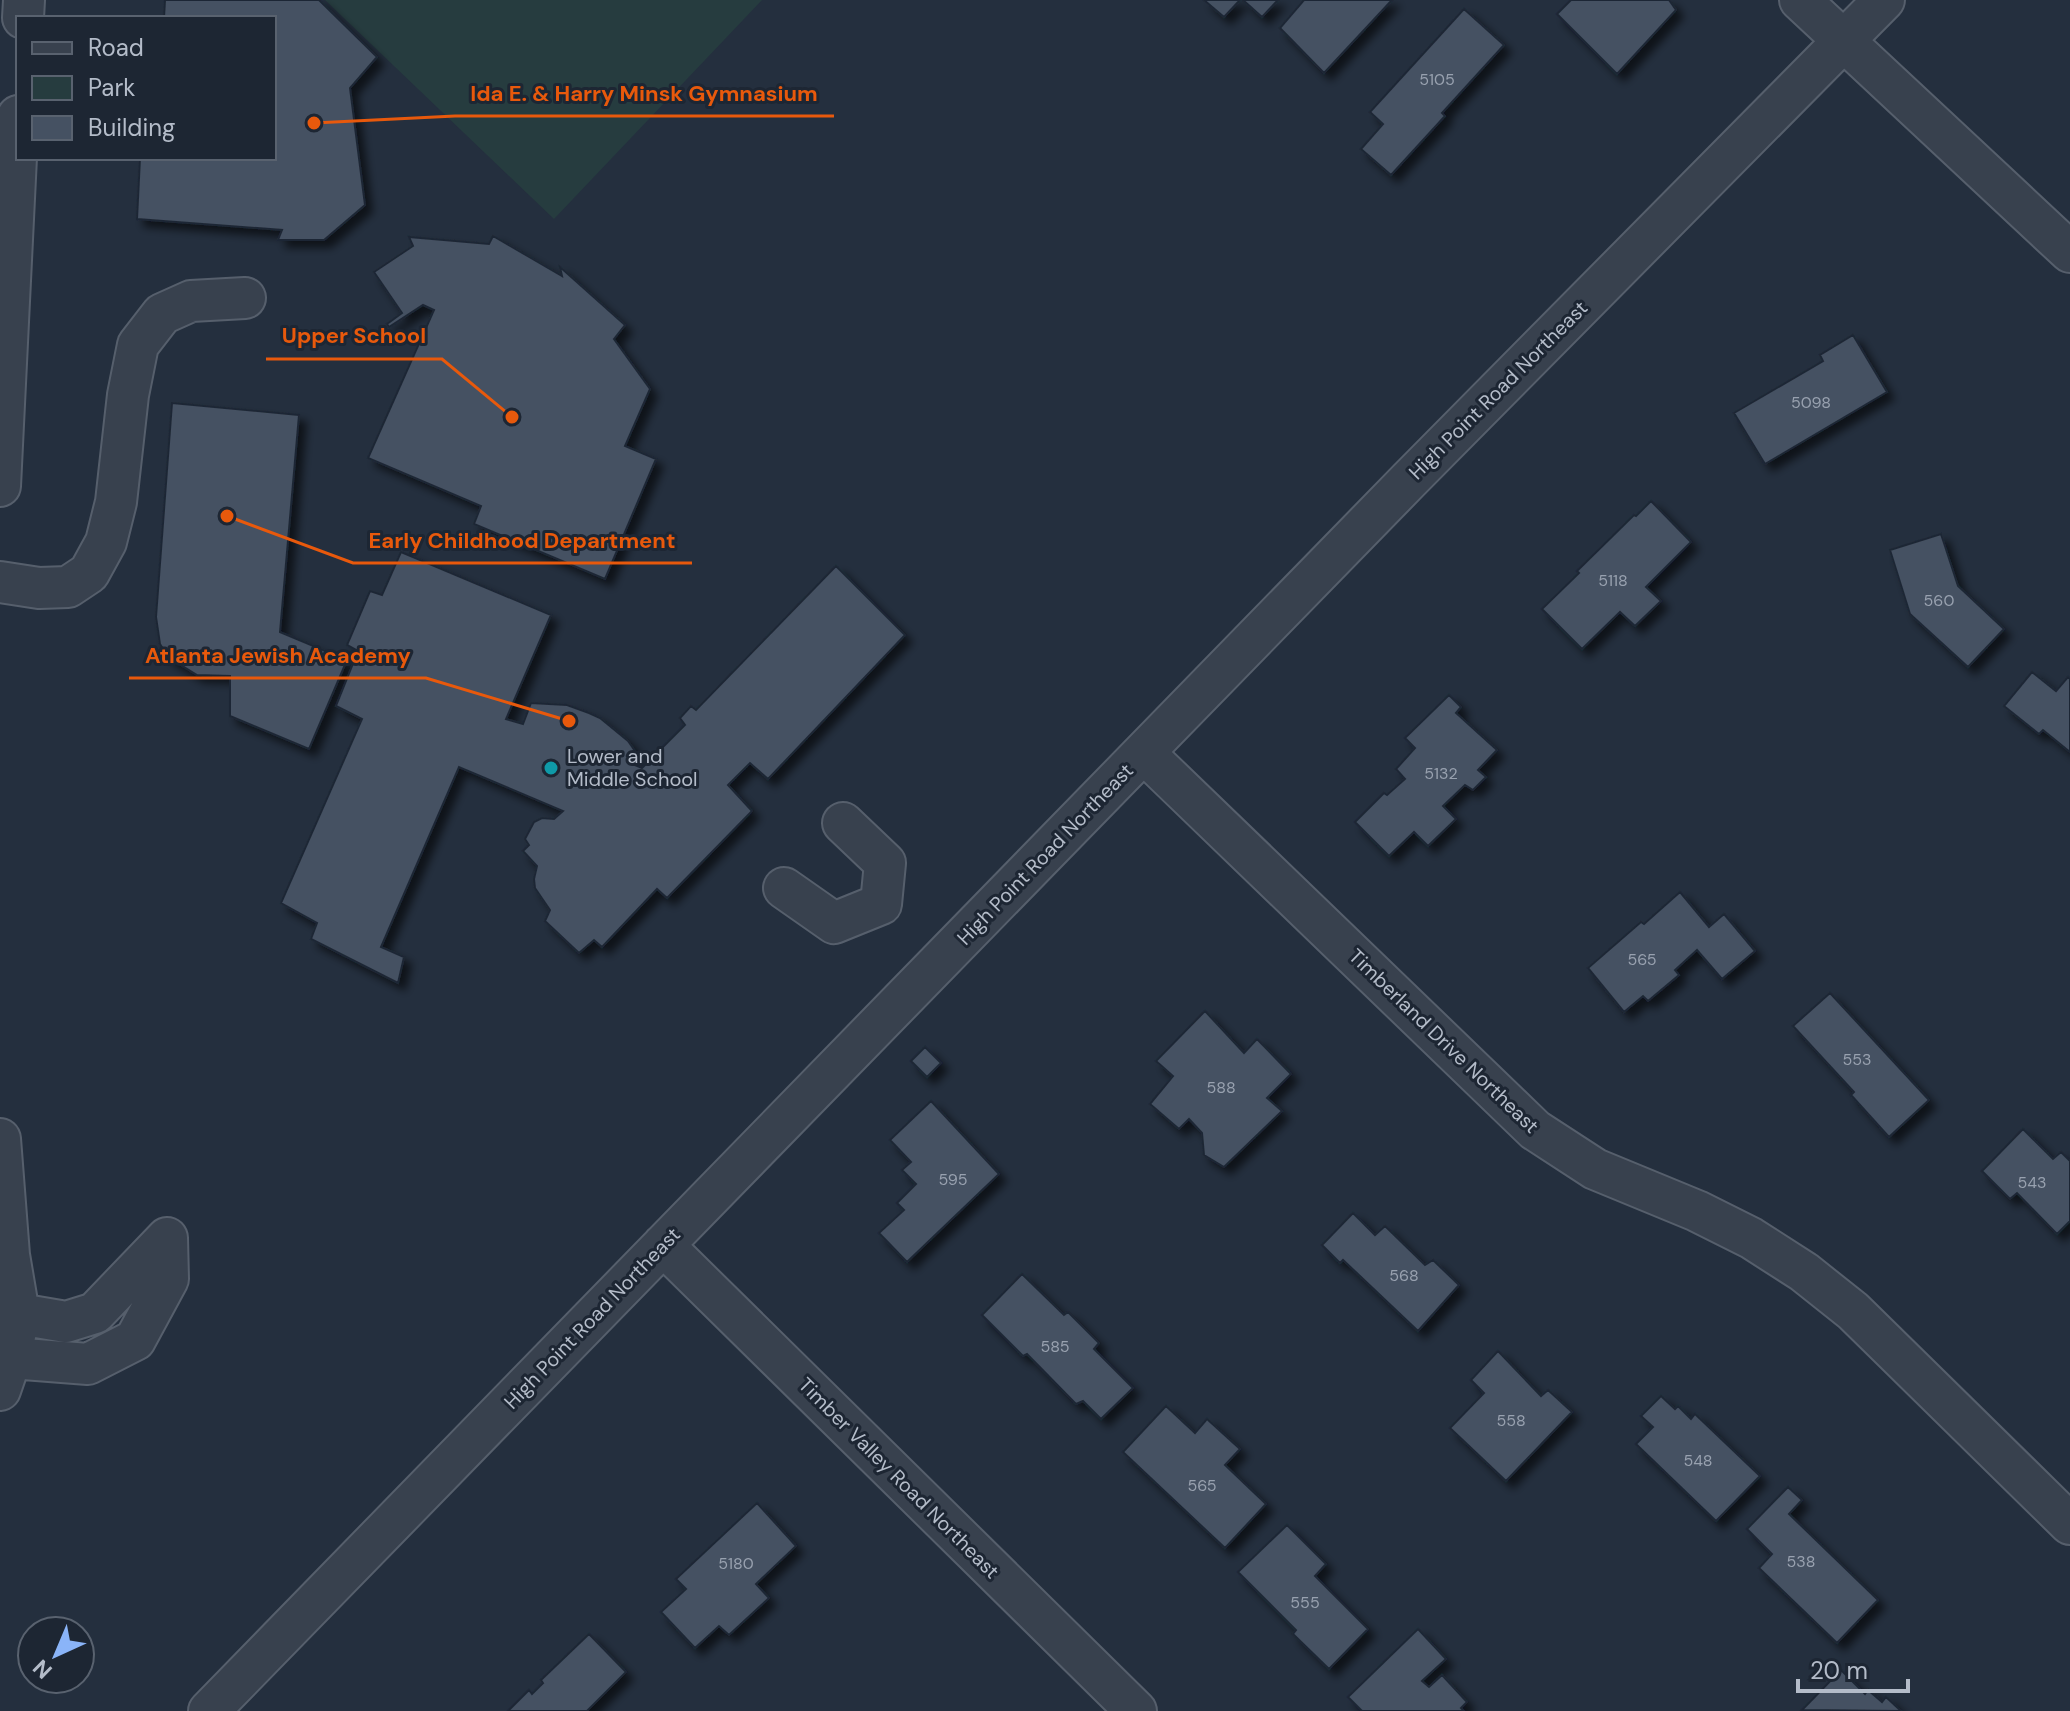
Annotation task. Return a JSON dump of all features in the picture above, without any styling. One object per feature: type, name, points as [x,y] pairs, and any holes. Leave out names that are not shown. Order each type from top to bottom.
[{"type":"street","points":[[1800,0],[2070,252]]},
{"type":"street","name":"High Point Road Northeast","points":[[209,1711],[1419,469],[1884,0]]},
{"type":"street","points":[[0,486],[11,139]]},
{"type":"street","points":[[0,582],[39,588],[68,587],[89,573],[106,542],[116,502],[128,395],[138,345],[162,314],[191,301],[245,298]]},
{"type":"street","name":"Timberland Drive Northeast","points":[[1144,753],[1535,1130],[1595,1169],[1697,1211],[1751,1238],[1804,1272],[1853,1311],[2070,1524]]},
{"type":"street","points":[[784,888],[834,923],[881,904],[885,863],[843,823]]},
{"type":"street","points":[[0,1139],[9,1255],[19,1314],[5,1374],[88,1364],[135,1340],[168,1279],[167,1238],[95,1313],[66,1322],[19,1314]]},
{"type":"street","name":"Timber Valley Road Northeast","points":[[663,1245],[1136,1711]]},
{"type":"green space","points":[[325,0],[762,0],[554,219]]},
{"type":"building","points":[[165,0],[319,0],[377,57],[350,88],[365,205],[324,240],[278,240],[282,230],[137,219],[140,160],[276,160],[276,16],[164,16]]},
{"type":"building","points":[[1204,0],[1240,0],[1224,17]]},
{"type":"building","points":[[1243,0],[1278,0],[1262,17]]},
{"type":"building","points":[[1304,0],[1392,0],[1324,73],[1280,28]]},
{"type":"building","points":[[1571,0],[1669,0],[1676,10],[1617,74],[1557,14]]},
{"type":"building","points":[[1464,9],[1504,45],[1391,175],[1361,149],[1383,124],[1370,112]]},
{"type":"building","points":[[493,236],[562,276],[560,267],[625,325],[614,339],[650,389],[625,446],[656,459],[605,579],[474,524],[481,506],[368,458],[434,310],[423,305],[389,327],[387,324],[402,313],[374,272],[413,246],[409,237],[489,244]]},
{"type":"building","points":[[1853,335],[1887,392],[1765,464],[1734,413],[1823,361],[1820,355]]},
{"type":"building","points":[[172,403],[299,415],[280,632],[347,660],[309,749],[230,716],[230,676],[197,675],[168,657],[160,644],[156,617]]},
{"type":"building","points":[[1651,501],[1691,542],[1646,587],[1661,601],[1635,626],[1620,612],[1582,649],[1542,609]]},
{"type":"building","points":[[1941,534],[1958,586],[2004,629],[1968,667],[1910,614],[1890,550]]},
{"type":"building","name":"Lower and Middle School","points":[[401,552],[551,615],[506,719],[523,724],[531,703],[567,705],[600,718],[628,741],[635,751],[630,763],[642,768],[685,725],[680,718],[691,706],[696,710],[836,566],[905,635],[768,779],[750,763],[728,785],[752,811],[667,898],[657,889],[602,947],[594,940],[579,953],[545,921],[550,910],[535,888],[537,866],[523,851],[529,845],[525,839],[534,822],[542,818],[554,819],[563,811],[459,767],[381,947],[404,957],[398,983],[311,939],[317,923],[281,903],[362,719],[336,706],[358,651],[347,645],[370,591],[382,595]]},
{"type":"building","points":[[2032,672],[2056,691],[2068,677],[2070,679],[2070,752],[2043,730],[2039,734],[2004,706]]},
{"type":"building","points":[[1449,695],[1461,707],[1456,713],[1497,750],[1478,770],[1486,777],[1473,790],[1465,785],[1443,806],[1456,819],[1428,846],[1414,832],[1389,856],[1355,822],[1384,793],[1387,795],[1405,779],[1396,769],[1415,748],[1405,738]]},
{"type":"building","points":[[1680,892],[1709,927],[1724,914],[1755,951],[1722,979],[1697,950],[1675,970],[1679,975],[1648,1001],[1643,996],[1624,1012],[1588,968]]},
{"type":"building","points":[[1830,993],[1929,1100],[1889,1137],[1851,1095],[1854,1092],[1793,1026]]},
{"type":"building","points":[[1205,1011],[1244,1053],[1257,1039],[1291,1074],[1267,1098],[1282,1111],[1224,1167],[1204,1155],[1202,1133],[1189,1119],[1179,1129],[1150,1104],[1173,1076],[1156,1061]]},
{"type":"building","points":[[925,1047],[941,1063],[927,1077],[911,1061]]},
{"type":"building","points":[[931,1101],[999,1174],[907,1262],[879,1233],[904,1210],[897,1203],[916,1184],[902,1170],[911,1162],[890,1140]]},
{"type":"building","points":[[2023,1129],[2053,1159],[2061,1152],[2070,1161],[2070,1221],[2057,1234],[2017,1193],[2010,1199],[1982,1171]]},
{"type":"building","points":[[1353,1213],[1375,1235],[1385,1226],[1425,1265],[1433,1260],[1459,1285],[1418,1331],[1343,1260],[1340,1263],[1322,1245]]},
{"type":"building","points":[[1022,1274],[1064,1315],[1068,1312],[1099,1343],[1094,1349],[1133,1388],[1101,1419],[1083,1401],[1076,1404],[1027,1354],[1023,1356],[982,1315]]},
{"type":"building","points":[[1498,1351],[1541,1396],[1548,1390],[1572,1412],[1506,1481],[1450,1428],[1484,1393],[1471,1380]]},
{"type":"building","points":[[1661,1396],[1675,1409],[1678,1406],[1691,1419],[1695,1414],[1760,1476],[1716,1521],[1636,1444],[1653,1427],[1641,1416]]},
{"type":"building","points":[[1166,1406],[1195,1433],[1207,1419],[1240,1449],[1225,1465],[1266,1504],[1225,1548],[1123,1452]]},
{"type":"building","points":[[1788,1487],[1802,1500],[1789,1514],[1878,1600],[1837,1643],[1759,1568],[1772,1554],[1747,1529]]},
{"type":"building","points":[[757,1503],[796,1546],[756,1584],[769,1598],[729,1635],[719,1626],[695,1648],[661,1612],[686,1589],[676,1579]]},
{"type":"building","points":[[1287,1525],[1326,1564],[1315,1576],[1368,1629],[1329,1669],[1293,1634],[1296,1630],[1238,1572]]},
{"type":"building","points":[[1418,1629],[1446,1659],[1422,1681],[1429,1687],[1442,1675],[1467,1702],[1461,1708],[1464,1711],[1362,1711],[1348,1697]]},
{"type":"building","points":[[589,1634],[626,1672],[587,1711],[508,1711],[529,1690],[532,1694],[543,1683],[541,1680]]},
{"type":"building","points":[[1841,1670],[1865,1694],[1868,1690],[1882,1702],[1886,1697],[1901,1711],[1802,1710]]},
{"type":"place","name":"Ida E. & Harry Minsk Gymnasium","points":[[314,123]]},
{"type":"place","name":"Upper School","points":[[512,417]]},
{"type":"place","name":"Early Childhood Department","points":[[227,516]]},
{"type":"place","name":"Atlanta Jewish Academy","points":[[569,721]]},
{"type":"place","name":"Lower and Middle School","points":[[551,768]]}]
